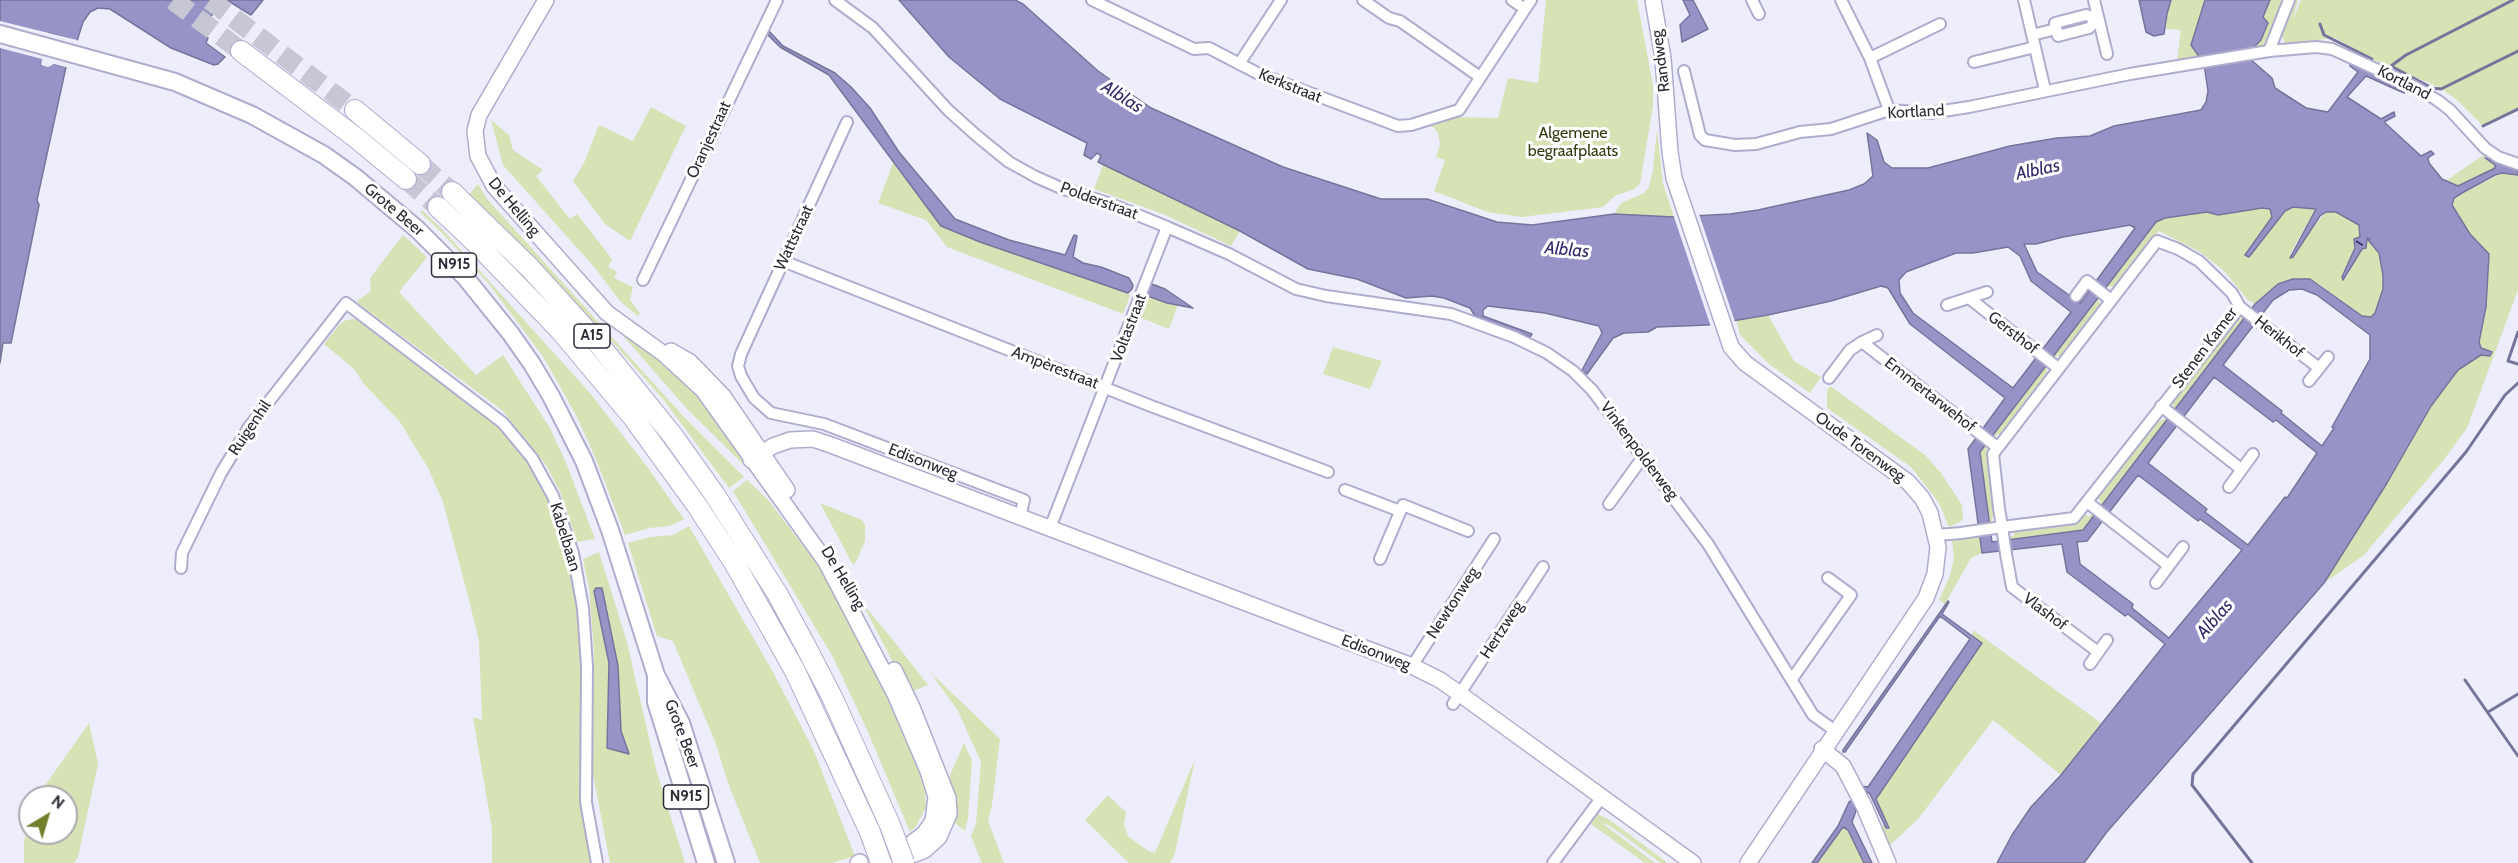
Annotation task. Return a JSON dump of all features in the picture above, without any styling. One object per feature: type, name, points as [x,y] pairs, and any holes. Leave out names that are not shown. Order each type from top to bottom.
[{"type":"highway","points":[[241,51],[302,95],[406,179]]},
{"type":"highway","points":[[355,110],[420,164]]},
{"type":"highway","name":"A15","points":[[452,192],[530,268],[597,342],[673,436],[719,501],[778,595],[837,708],[890,825],[910,853]]},
{"type":"highway","name":"A15","points":[[438,207],[560,330],[632,416],[702,513],[735,564],[795,671],[831,743],[881,863]]},
{"type":"main road","name":"Grote Beer","points":[[0,34],[175,82],[252,115],[324,155],[364,184],[417,229],[489,305],[551,396],[579,450],[598,495],[656,675],[681,723],[726,863]]},
{"type":"main road","name":"Grote Beer","points":[[656,675],[656,702],[706,863]]},
{"type":"street","name":"De Helling","points":[[546,0],[479,115],[475,139],[478,156],[494,186],[607,313],[664,354],[703,390],[756,457],[826,562],[873,648],[928,771],[936,797],[933,821],[910,853]]},
{"type":"street","name":"Oranjestraat","points":[[643,280],[777,0]]},
{"type":"street","name":"Polderstraat","points":[[835,0],[873,27],[948,110],[1009,162],[1061,188],[1113,205],[1229,254],[1296,289],[1326,296],[1416,307]]},
{"type":"street","name":"Kerkstraat","points":[[1092,0],[1194,49],[1209,48],[1296,89],[1398,126],[1411,125],[1459,111],[1528,4]]},
{"type":"street","points":[[1239,64],[1281,0]]},
{"type":"street","points":[[1363,0],[1389,18],[1400,21],[1480,77]]},
{"type":"street","points":[[1512,0],[1528,4]]},
{"type":"street","name":"Randweg","points":[[1653,0],[1663,58],[1668,123]]},
{"type":"street","points":[[1841,0],[1870,58],[1889,110]]},
{"type":"street","points":[[2024,0],[2044,90]]},
{"type":"street","points":[[2094,0],[2107,54]]},
{"type":"street","points":[[2269,51],[2289,0]]},
{"type":"street","points":[[2032,35],[2056,29],[2058,36],[2089,28],[2098,19]]},
{"type":"street","points":[[1870,58],[1940,24]]},
{"type":"street","points":[[1974,62],[2035,47]]},
{"type":"street","name":"Kortland","points":[[1684,71],[1700,135],[1713,143],[1735,145],[1756,144],[1800,132],[1831,129],[1889,110],[1930,113],[1969,107],[2044,90],[2269,51],[2316,47],[2332,49],[2437,100],[2450,110],[2485,148],[2498,157],[2518,164]]},
{"type":"street","name":"Wattstraat","points":[[741,354],[847,122]]},
{"type":"street","name":"Oude Torenweg","points":[[1668,123],[1674,178],[1731,347],[1746,363],[1908,482],[1926,506],[1936,536],[1936,566],[1926,598],[1834,730],[1748,863]]},
{"type":"street","name":"Voltastraat","points":[[1050,528],[1167,227]]},
{"type":"street","name":"Stenen Kamer","points":[[1936,536],[1972,531],[2000,531],[2074,518],[2091,504],[2240,307],[2232,293],[2199,261],[2157,240],[1994,444]]},
{"type":"street","name":"Ampèrestraat","points":[[783,261],[1105,388],[1328,472]]},
{"type":"street","points":[[2076,296],[2087,281],[2109,298]]},
{"type":"street","name":"Gersthof","points":[[1947,306],[1987,292]]},
{"type":"street","name":"Gersthof","points":[[1969,298],[2055,366]]},
{"type":"street","name":"Ruigenhil","points":[[181,568],[182,552],[221,473],[249,427],[346,303]]},
{"type":"street","name":"Kabelbaan","points":[[346,303],[503,423],[532,458],[553,496],[573,553],[583,608],[586,666],[586,802],[597,863]]},
{"type":"street","name":"Vinkenpolderweg","points":[[1416,307],[1451,314],[1514,337],[1548,353],[1592,390],[1640,462],[1708,544],[1814,715],[1834,730]]},
{"type":"street","name":"Herikhof","points":[[2240,307],[2319,368]]},
{"type":"street","name":"Emmertarwehof","points":[[1829,378],[1850,351],[1877,335]]},
{"type":"street","name":"Emmertarwehof","points":[[1862,342],[1994,444]]},
{"type":"street","name":"Edisonweg","points":[[741,354],[738,366],[741,376],[754,398],[766,410],[780,416],[824,424],[1024,500],[1020,517]]},
{"type":"street","name":"Herikhof","points":[[2309,381],[2328,357]]},
{"type":"street","points":[[2164,410],[2241,469]]},
{"type":"street","points":[[831,445],[839,430]]},
{"type":"street","name":"Edisonweg","points":[[756,457],[790,440],[813,439],[1412,666],[1440,680],[1456,699],[1602,797],[1693,863]]},
{"type":"street","points":[[1994,444],[2000,531]]},
{"type":"street","points":[[2229,487],[2253,454]]},
{"type":"street","points":[[1609,504],[1640,462]]},
{"type":"street","points":[[1345,490],[1400,511]]},
{"type":"street","points":[[2091,504],[2169,566]]},
{"type":"street","points":[[1380,559],[1402,505],[1468,531]]},
{"type":"street","name":"Vlashof","points":[[2000,531],[2012,587],[2098,652]]},
{"type":"street","name":"Newtonweg","points":[[1412,666],[1494,539]]},
{"type":"street","points":[[2156,583],[2183,547]]},
{"type":"street","name":"Hertzweg","points":[[1456,699],[1544,567]]},
{"type":"street","points":[[1792,679],[1851,595],[1828,578]]},
{"type":"street","points":[[2090,664],[2107,640]]},
{"type":"street","points":[[1822,749],[1843,766],[1864,806],[1888,863]]},
{"type":"street","points":[[1553,863],[1602,797]]},
{"type":"green space","name":"Algemene begraafplaats","points":[[1546,0],[1637,0],[1653,85],[1653,106],[1640,184],[1634,189],[1615,196],[1603,207],[1522,217],[1487,212],[1434,191],[1445,160],[1436,157],[1440,144],[1438,133],[1433,127],[1425,124],[1447,117],[1498,118],[1508,78],[1538,83]]},
{"type":"green space","points":[[2171,0],[2205,0],[2196,28],[2194,51],[2201,57],[2177,60],[2181,30],[2166,29]]},
{"type":"green space","points":[[2270,0],[2285,0],[2264,48],[2252,49],[2261,40],[2268,23],[2263,17]]},
{"type":"green space","points":[[2292,0],[2298,0],[2293,19],[2301,0],[2518,0],[2518,108],[2483,126],[2457,100],[2441,88],[2376,61],[2335,38],[2286,43],[2281,35],[2282,24]]},
{"type":"green space","points":[[651,107],[686,126],[630,241],[605,224],[573,181],[584,163],[599,125],[633,141]]},
{"type":"green space","points":[[491,120],[509,135],[513,150],[543,170],[536,176],[570,219],[577,214],[612,259],[608,267],[617,272],[614,278],[633,287],[630,300],[640,313],[638,316],[620,301],[595,268],[503,165]]},
{"type":"green space","points":[[1657,129],[1663,184],[1674,217],[1614,214],[1621,203],[1644,193],[1649,187]]},
{"type":"green space","points":[[2485,154],[2484,159],[2495,165],[2495,168],[2458,186],[2447,180]]},
{"type":"green space","points":[[893,163],[941,226],[980,242],[1128,293],[1130,296],[1123,314],[947,247],[926,220],[878,203]]},
{"type":"green space","points":[[1103,165],[1162,191],[1240,231],[1231,246],[1163,214],[1094,189]]},
{"type":"green space","points":[[2502,173],[2518,175],[2518,290],[2467,428],[2442,462],[2364,555],[2324,583],[2387,483],[2431,406],[2461,367],[2481,355],[2490,356],[2492,352],[2481,348],[2479,342],[2486,307],[2489,254],[2470,235],[2452,205],[2454,198]]},
{"type":"green space","points":[[478,184],[488,200],[684,417],[744,477],[729,488],[663,399],[616,346],[539,264],[468,196]]},
{"type":"green space","points":[[2293,207],[2316,208],[2289,256],[2326,212],[2336,212],[2359,225],[2361,235],[2356,240],[2346,278],[2367,238],[2371,240],[2379,253],[2384,289],[2375,313],[2371,317],[2362,316],[2319,284],[2278,284],[2255,304],[2248,300],[2224,271],[2200,252],[2159,231],[2114,288],[2110,286],[2104,289],[2156,222],[2165,218],[2207,212],[2218,215],[2262,208],[2270,209],[2272,217],[2246,255],[2249,257],[2285,211]]},
{"type":"green space","points":[[422,210],[442,229],[590,393],[684,519],[670,526],[649,528],[625,535],[577,417],[544,358],[489,284],[420,212]]},
{"type":"green space","points":[[403,235],[427,257],[399,292],[476,375],[503,355],[550,428],[567,465],[595,539],[577,542],[560,492],[546,465],[503,411],[356,302],[371,291],[370,278]]},
{"type":"green space","points":[[1145,295],[1178,305],[1169,329],[1137,316]]},
{"type":"green space","points":[[2099,296],[2101,298],[2098,301],[2102,304],[2061,358],[2057,355],[2054,360],[2052,358]]},
{"type":"green space","points":[[1768,315],[1794,361],[1821,377],[1810,393],[1770,365],[1740,335],[1736,318]]},
{"type":"green space","points":[[2243,315],[2246,317],[2174,411],[2172,409],[2174,406],[2170,402],[2235,317],[2240,319]]},
{"type":"green space","points":[[354,319],[363,322],[495,422],[517,445],[548,497],[569,558],[576,590],[580,651],[581,799],[593,863],[492,863],[492,829],[473,717],[482,720],[479,641],[469,600],[443,502],[428,468],[400,422],[364,384],[353,368],[324,344],[339,325],[346,320]]},
{"type":"green space","points":[[619,331],[662,359],[712,408],[728,439],[758,479],[686,408]]},
{"type":"green space","points":[[1333,347],[1382,361],[1370,389],[1323,374]]},
{"type":"green space","points":[[2046,366],[2048,368],[2046,371],[2049,373],[2001,436],[1998,434],[1994,438],[1992,436]]},
{"type":"green space","points":[[1830,386],[1925,455],[1941,473],[1962,505],[1963,520],[1949,527],[1939,503],[1911,467],[1827,408],[1827,391]]},
{"type":"green space","points":[[2157,418],[2162,421],[2168,418],[2100,507],[2098,505],[2101,501],[2096,498]]},
{"type":"green space","points":[[1986,444],[1996,516],[1992,517],[1992,522],[1989,521],[1980,452]]},
{"type":"green space","points":[[747,480],[769,501],[837,590],[853,616],[914,753],[925,793],[926,807],[916,826],[910,832],[868,732],[833,657],[733,491]]},
{"type":"green space","points":[[820,503],[862,520],[865,525],[865,541],[853,565]]},
{"type":"green space","points":[[2093,512],[2095,514],[2083,530],[2009,540],[2008,536],[2014,536],[2013,531],[2077,523],[2084,513],[2089,517]]},
{"type":"green space","points":[[689,526],[774,674],[814,751],[855,856],[832,863],[760,863],[728,783],[716,744],[673,641],[657,636],[628,543],[650,537],[673,535]]},
{"type":"green space","points":[[1979,536],[1982,553],[1971,558],[1945,604],[1939,600],[1950,576],[1954,558],[1952,540]]},
{"type":"green space","points":[[599,552],[627,642],[656,769],[685,863],[610,863],[592,769],[594,651],[589,588],[583,559]],"holes":[[[596,588],[602,588],[618,666],[621,731],[629,754],[607,748],[609,663],[594,591]]]},
{"type":"green space","points":[[862,603],[893,640],[928,685],[909,693]]},
{"type":"green space","points":[[1973,630],[2101,723],[2061,775],[1993,720],[1918,819],[1887,848],[1880,830],[1884,824],[1886,828],[1889,827],[1876,799],[1981,643],[1972,635]]},
{"type":"green space","points":[[931,673],[1000,739],[988,821],[1004,863],[982,863],[971,836],[976,824],[981,762],[958,711]]},
{"type":"green space","points":[[89,723],[98,764],[78,857],[74,863],[24,863],[24,845],[78,845],[78,785],[45,785]]},
{"type":"green space","points":[[964,743],[972,760],[965,831],[954,822],[955,807],[948,780]]},
{"type":"green space","points":[[1195,759],[1175,853],[1170,863],[1129,863],[1085,820],[1108,795],[1126,812],[1124,824],[1128,836],[1148,851],[1155,853]]},
{"type":"green space","points":[[1595,813],[1610,820],[1668,863],[1661,863],[1610,826],[1602,823],[1655,863],[1645,863],[1591,824],[1590,820]]},
{"type":"green space","points":[[1843,827],[1848,830],[1864,863],[1817,863]]},
{"type":"water","points":[[0,0],[223,0],[200,31],[208,38],[206,43],[225,57],[214,65],[171,48],[110,9],[98,8],[90,12],[83,22],[77,41],[49,33],[41,65],[54,64],[66,67],[37,200],[39,205],[11,343],[3,343],[0,363]]},
{"type":"water","points":[[227,0],[263,0],[251,15]]},
{"type":"water","name":"Alblas","points":[[899,0],[1015,0],[1023,4],[1098,71],[1151,108],[1283,167],[1381,199],[1427,199],[1497,222],[1532,225],[1614,214],[1674,217],[1730,214],[1849,190],[1864,184],[1873,176],[1867,133],[1877,140],[1884,162],[1892,168],[1928,168],[2010,146],[2057,138],[2090,136],[2114,126],[2201,110],[2206,102],[2208,91],[2204,64],[2191,45],[2205,0],[2270,0],[2263,17],[2268,23],[2261,40],[2252,49],[2250,59],[2272,78],[2275,88],[2306,108],[2328,112],[2358,72],[2350,64],[2407,89],[2404,93],[2366,76],[2347,97],[2381,119],[2394,112],[2395,116],[2384,122],[2421,156],[2431,151],[2434,154],[2428,158],[2429,163],[2442,179],[2458,186],[2495,168],[2495,165],[2485,158],[2518,170],[2518,175],[2502,173],[2495,175],[2454,198],[2452,205],[2470,234],[2489,254],[2486,307],[2479,342],[2481,348],[2492,352],[2490,356],[2481,355],[2458,370],[2431,406],[2387,483],[2324,583],[2106,833],[2084,863],[1997,863],[2031,807],[2061,775],[2165,644],[2128,614],[2125,616],[2067,572],[2062,544],[1982,553],[1968,449],[2005,398],[1910,324],[1888,288],[1881,286],[1831,301],[1768,315],[1708,325],[1657,327],[1648,332],[1624,333],[1613,338],[1587,374],[1582,370],[1602,333],[1599,326],[1545,313],[1488,306],[1483,310],[1483,316],[1532,334],[1530,337],[1475,316],[1470,308],[1444,298],[1432,296],[1406,298],[1357,279],[1308,269],[1240,231],[1098,162],[1101,156],[1097,153],[1091,159],[1084,155],[1087,143],[1000,99],[949,57]],"holes":[[[2293,207],[2316,209],[2290,258],[2293,257],[2320,216],[2326,212],[2336,212],[2359,225],[2360,237],[2354,239],[2355,248],[2342,277],[2343,280],[2362,249],[2366,248],[2367,238],[2370,239],[2368,240],[2379,253],[2383,275],[2383,289],[2375,313],[2371,317],[2362,316],[2310,279],[2293,279],[2278,284],[2255,304],[2083,530],[1992,542],[1980,452],[2156,222],[2165,218],[2207,212],[2218,215],[2262,208],[2270,209],[2272,217],[2245,255],[2249,257],[2285,211]],[[2130,225],[2135,228],[2080,303],[2037,272],[2024,244],[2036,244]],[[2008,247],[2020,256],[2031,281],[2071,312],[2013,388],[1913,313],[1900,293],[1899,280],[1906,272],[1956,253],[1973,253]],[[2302,289],[2317,295],[2370,335],[2370,359],[2332,427],[2334,428],[2322,446],[2223,365],[2273,300],[2289,290]],[[2214,377],[2273,422],[2276,420],[2317,453],[2287,498],[2285,497],[2248,545],[2205,512],[2207,509],[2148,463]],[[2138,475],[2198,521],[2200,519],[2242,550],[2169,638],[2132,608],[2133,604],[2080,564],[2077,542],[2087,541]]]},
{"type":"water","points":[[1683,0],[1693,0],[1708,29],[1682,42],[1680,25],[1690,15]]},
{"type":"water","points":[[2139,0],[2171,0],[2164,34],[2154,36],[2146,32]]},
{"type":"water","points":[[768,30],[783,46],[835,73],[851,87],[870,108],[899,152],[955,219],[1009,240],[1065,255],[1074,235],[1077,236],[1073,257],[1083,263],[1129,278],[1133,285],[1132,289],[1128,293],[980,242],[941,226],[829,75],[780,47],[767,34]]},
{"type":"water","points":[[1149,283],[1165,289],[1193,308],[1167,303],[1145,295]]},
{"type":"water","points":[[596,588],[602,588],[618,666],[621,731],[629,754],[607,748],[609,663],[594,591]]},
{"type":"water","points":[[1948,601],[1942,614],[1982,643],[1876,799],[1889,828],[1886,828],[1870,794],[1861,786],[1868,787],[1970,639],[1940,616],[1845,752],[1843,750]]},
{"type":"water","points":[[1853,799],[1856,811],[1852,822],[1872,863],[1864,863],[1848,830],[1843,827],[1817,863],[1812,863],[1838,826],[1849,802]]},
{"type":"pier","points":[[0,21],[77,40],[80,43],[51,37],[44,63],[55,61],[68,64],[69,68],[54,64],[48,67],[41,65],[42,59],[0,48]]},
{"type":"pier","points":[[1673,214],[1699,214],[1735,322],[1711,327]]},
{"type":"waterway","points":[[2513,0],[2406,55],[2391,66],[2432,88],[2441,89],[2518,51]]},
{"type":"waterway","points":[[2320,24],[2324,35],[2372,59]]},
{"type":"waterway","points":[[2483,126],[2518,109]]},
{"type":"waterway","points":[[2518,332],[2508,361],[2518,364]]},
{"type":"waterway","points":[[2252,863],[2192,785],[2193,774],[2466,452],[2505,395],[2518,383]]},
{"type":"waterway","points":[[2465,680],[2518,756]]},
{"type":"waterway","points":[[2488,712],[2518,694]]},
{"type":"ferry route","points":[[2356,241],[2364,246]]},
{"type":"tunnel","points":[[173,0],[241,51]]},
{"type":"tunnel","points":[[210,0],[355,110]]},
{"type":"tunnel","points":[[420,164],[452,192]]},
{"type":"tunnel","points":[[406,179],[438,207]]}]
